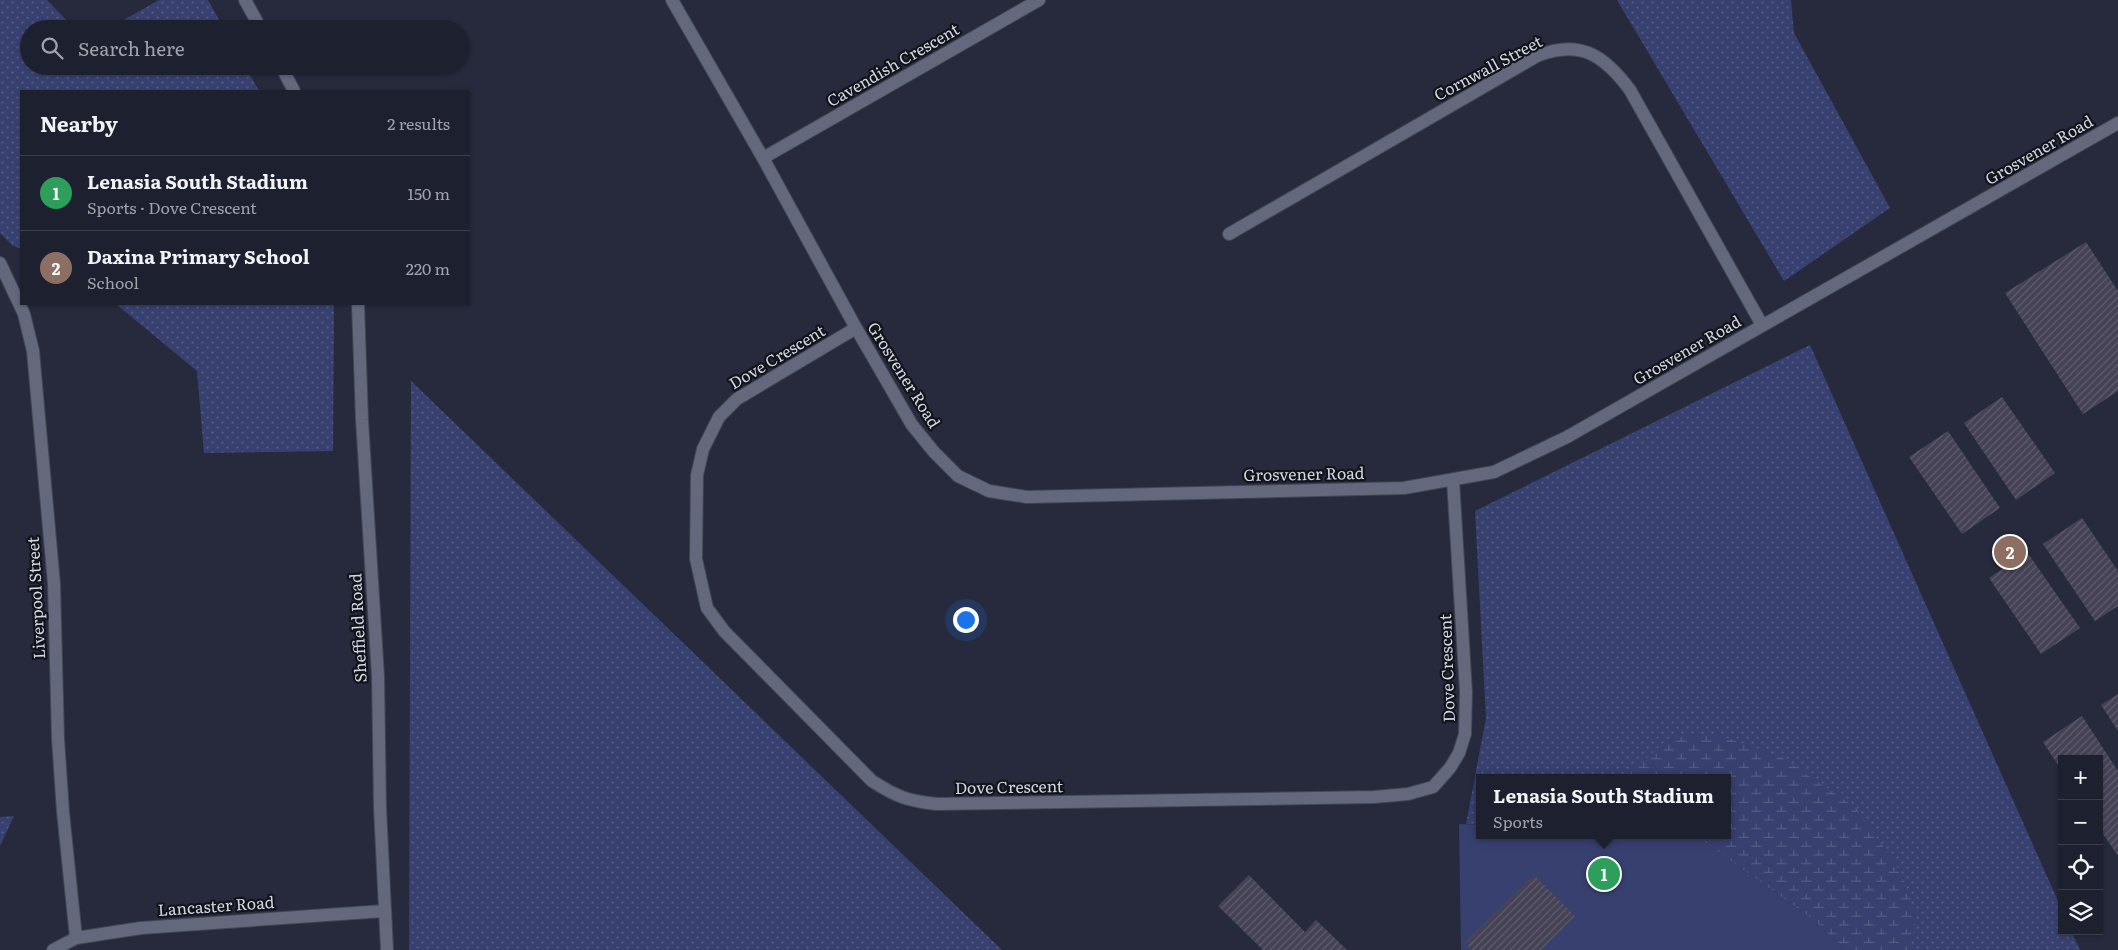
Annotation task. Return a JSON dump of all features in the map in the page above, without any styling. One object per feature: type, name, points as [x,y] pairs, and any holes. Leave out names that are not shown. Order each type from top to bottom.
[{"type":"street","points":[[245,0],[256,20]]},
{"type":"street","name":"Grosvener Road","points":[[672,0],[763,158],[856,328],[912,425],[928,446],[958,476],[990,491],[1027,497],[1404,488],[1494,472],[1567,437],[2118,123]]},
{"type":"street","name":"Cavendish Crescent","points":[[763,158],[1039,0]]},
{"type":"street","name":"Cornwall Street","points":[[1229,234],[1537,56],[1552,50],[1577,49],[1590,53],[1614,69],[1630,90],[1762,325]]},
{"type":"street","points":[[286,75],[293,90]]},
{"type":"street","name":"Liverpool Street","points":[[0,264],[24,314],[33,352],[54,584],[58,729],[63,812],[76,938]]},
{"type":"street","name":"Sheffield Road","points":[[358,305],[362,420],[378,676],[384,911],[387,950]]},
{"type":"street","name":"Dove Crescent","points":[[856,328],[737,399],[719,417],[703,450],[697,475],[696,559],[708,608],[724,631],[872,781],[910,802],[937,804],[1374,797],[1408,794],[1433,787],[1450,768],[1460,752],[1465,734],[1466,692],[1453,480]]},
{"type":"street","name":"Lancaster Road","points":[[53,950],[76,938],[141,928],[384,911]]},
{"type":"green space","points":[[0,0],[47,0],[66,20],[20,20],[20,75],[250,75],[258,90],[20,90],[20,249],[12,245],[0,233]]},
{"type":"green space","points":[[159,0],[208,0],[219,20],[124,20]]},
{"type":"green space","points":[[1617,0],[1791,0],[1794,33],[1890,208],[1784,281]]},
{"type":"green space","points":[[117,305],[334,305],[333,451],[204,453],[197,371]]},
{"type":"green space","points":[[1810,345],[2058,901],[2058,935],[2073,935],[2080,950],[1844,950],[1815,921],[1701,839],[1731,839],[1731,774],[1476,774],[1476,825],[1466,824],[1486,718],[1475,511]]},
{"type":"green space","points":[[411,381],[1002,950],[409,950]]},
{"type":"green space","points":[[1722,736],[1781,757],[1856,808],[1902,874],[1916,917],[1910,950],[1844,950],[1815,921],[1701,839],[1731,839],[1731,774],[1629,774],[1670,737]]},
{"type":"green space","points":[[14,816],[0,846],[0,817]]},
{"type":"green space","points":[[1459,824],[1476,825],[1476,839],[1701,839],[1815,921],[1844,950],[1461,950]]},
{"type":"building","points":[[2086,242],[2118,291],[2118,391],[2083,414],[2005,293]]},
{"type":"building","points":[[2002,397],[2055,473],[2016,500],[1964,423]]},
{"type":"building","points":[[1948,431],[2000,508],[1962,534],[1909,457]]},
{"type":"building","points":[[2082,518],[2118,571],[2118,606],[2095,621],[2043,544]]},
{"type":"building","points":[[2027,552],[2080,628],[2041,654],[1989,578]]},
{"type":"building","points":[[2118,694],[2118,731],[2101,705]]},
{"type":"building","points":[[2082,716],[2118,771],[2118,856],[2103,834],[2103,755],[2058,755],[2058,765],[2043,742]]},
{"type":"building","points":[[1249,875],[1305,932],[1316,920],[1347,950],[1263,950],[1218,906]]},
{"type":"building","points":[[1534,875],[1575,916],[1541,950],[1472,950],[1465,943]]},
{"type":"place","name":"Daxina Primary School","points":[[2010,552]]},
{"type":"place","name":"Lenasia South Stadium","points":[[1604,874]]}]
